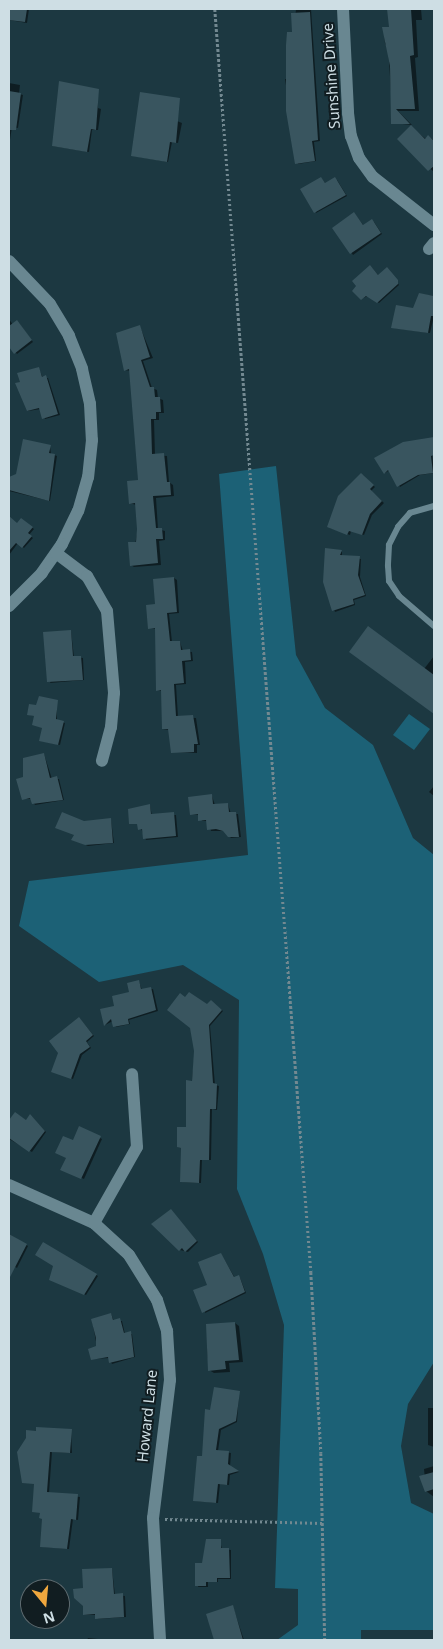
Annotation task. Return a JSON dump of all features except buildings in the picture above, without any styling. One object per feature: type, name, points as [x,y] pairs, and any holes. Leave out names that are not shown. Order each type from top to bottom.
[{"type":"street","name":"Sunshine Drive","points":[[343,9],[348,113],[351,136],[359,158],[373,177],[434,225]]},
{"type":"street","points":[[9,261],[50,304],[69,336],[90,404],[92,440],[88,477],[78,511],[56,553],[42,573],[9,606]]},
{"type":"street","points":[[56,553],[87,576],[107,611],[114,693],[111,727],[102,761]]},
{"type":"street","points":[[94,1223],[137,1147],[132,1074]]},
{"type":"street","name":"Howard Lane","points":[[9,1185],[94,1223],[129,1255],[157,1300],[167,1331],[170,1380],[153,1518],[160,1640]]},
{"type":"lane","points":[[434,506],[410,513],[398,527],[389,546],[388,566],[389,581],[399,596],[434,626]]},
{"type":"path","points":[[215,9],[311,1272],[325,1640]]},
{"type":"path","points":[[153,1518],[322,1523]]},
{"type":"shaded area","points":[[276,466],[296,655],[325,708],[373,745],[413,838],[434,855],[434,1362],[408,1404],[401,1446],[411,1503],[434,1514],[434,1630],[361,1630],[361,1640],[277,1640],[298,1625],[298,1589],[275,1588],[284,1325],[263,1254],[237,1189],[239,1000],[183,965],[99,982],[19,926],[29,881],[248,855],[219,474]]},
{"type":"shaded area","points":[[409,714],[430,729],[414,750],[393,735]]}]
